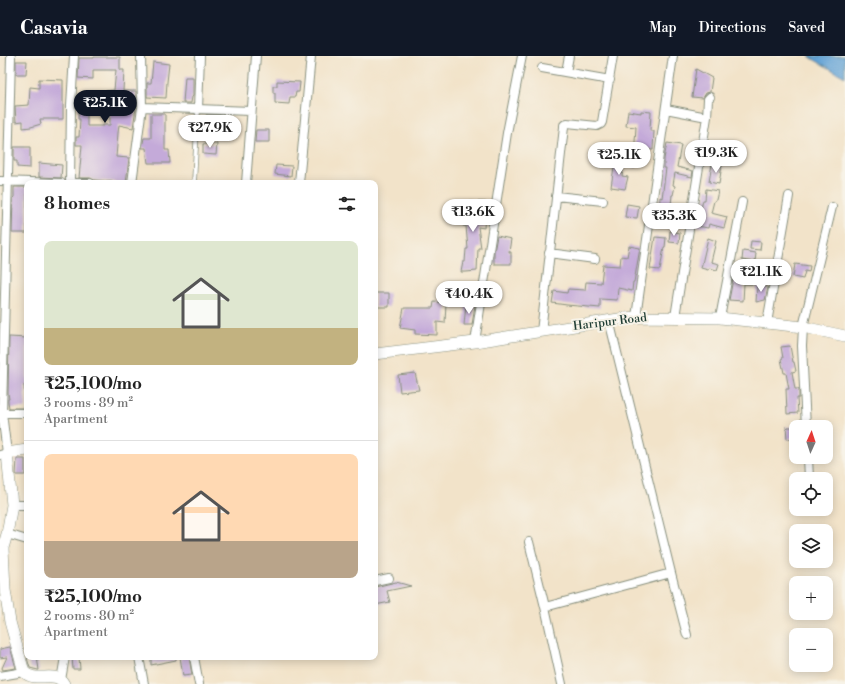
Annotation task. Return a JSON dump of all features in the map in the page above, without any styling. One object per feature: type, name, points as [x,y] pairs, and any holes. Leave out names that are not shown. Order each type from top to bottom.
[{"type":"street","points":[[11,56],[4,181],[2,413],[4,454],[12,505],[7,534],[1,548],[10,622],[24,672],[27,677],[33,680],[56,678],[62,682],[65,660]]},
{"type":"street","points":[[70,180],[71,105],[74,56]]},
{"type":"street","points":[[132,180],[142,107],[141,56]]},
{"type":"street","points":[[198,109],[200,56]]},
{"type":"street","points":[[246,180],[256,56]]},
{"type":"street","points":[[299,180],[311,56]]},
{"type":"street","points":[[475,342],[507,133],[522,56]]},
{"type":"street","points":[[566,72],[569,56]]},
{"type":"street","points":[[540,332],[564,125],[567,123],[597,126],[601,124],[610,80],[613,56]]},
{"type":"street","points":[[636,317],[673,56]]},
{"type":"street","points":[[542,68],[610,80]]},
{"type":"street","points":[[675,317],[707,116],[708,99],[710,97]]},
{"type":"street","points":[[142,107],[251,111]]},
{"type":"street","points":[[666,109],[707,116]]},
{"type":"street","points":[[4,181],[24,182]]},
{"type":"street","points":[[556,196],[603,201]]},
{"type":"street","points":[[767,323],[789,196]]},
{"type":"street","points":[[720,318],[742,202]]},
{"type":"street","points":[[806,420],[802,346],[803,328],[832,207]]},
{"type":"street","points":[[550,253],[595,259]]},
{"type":"street","name":"Haripur Road","points":[[378,354],[475,342],[636,317],[720,318],[803,328],[845,336]]},
{"type":"street","points":[[609,320],[687,635]]},
{"type":"street","points":[[2,413],[24,413]]},
{"type":"street","points":[[4,454],[24,451]]},
{"type":"street","points":[[12,505],[24,505]]},
{"type":"street","points":[[7,534],[24,539]]},
{"type":"street","points":[[529,542],[562,684]]},
{"type":"street","points":[[545,607],[671,573]]},
{"type":"street","points":[[378,580],[389,578]]},
{"type":"street","points":[[140,660],[144,684]]},
{"type":"street","points":[[195,660],[199,684]]},
{"type":"street","points":[[0,676],[24,672]]},
{"type":"lane","points":[[194,180],[198,109]]},
{"type":"water","points":[[809,56],[845,56],[845,77],[813,59]]},
{"type":"building","points":[[120,57],[120,70],[124,70],[123,91],[136,91],[136,107],[133,128],[119,125],[118,133],[116,157],[129,158],[126,180],[94,180],[90,178],[79,178],[82,145],[76,145],[76,137],[79,137],[79,103],[87,104],[87,126],[110,125],[110,101],[85,103],[84,93],[114,90],[116,70],[93,70],[93,79],[78,78],[79,58]]},
{"type":"building","points":[[16,61],[27,61],[26,74],[16,74]]},
{"type":"building","points":[[153,62],[169,64],[166,98],[147,97],[147,83],[151,83]]},
{"type":"building","points":[[696,69],[712,78],[710,92],[706,93],[703,98],[692,97]]},
{"type":"building","points":[[185,77],[193,77],[193,96],[191,103],[183,103]]},
{"type":"building","points":[[39,79],[63,80],[63,119],[40,119],[41,124],[23,128],[23,121],[16,122],[15,106],[29,105],[30,87],[39,88]]},
{"type":"building","points":[[277,81],[300,82],[299,92],[296,92],[295,97],[290,97],[289,104],[275,103],[273,86],[277,86]]},
{"type":"building","points":[[628,111],[641,113],[641,111],[651,112],[650,131],[654,131],[653,150],[642,149],[635,168],[633,168],[634,162],[631,161],[631,155],[634,156],[636,127],[626,126]]},
{"type":"building","points":[[151,114],[165,114],[165,150],[169,150],[170,163],[148,163],[146,148],[142,148],[144,138],[151,138]]},
{"type":"building","points":[[206,115],[220,115],[220,125],[206,124]]},
{"type":"building","points":[[256,130],[269,130],[269,142],[255,142]]},
{"type":"building","points":[[667,143],[681,145],[677,167],[693,171],[692,177],[675,173],[673,185],[675,186],[671,205],[669,204],[668,219],[657,219],[657,211],[659,211],[660,197],[662,198],[666,168],[664,168],[664,159]]},
{"type":"building","points":[[203,144],[217,144],[216,155],[203,154]]},
{"type":"building","points":[[14,147],[30,147],[30,168],[17,167],[17,161],[14,161]]},
{"type":"building","points":[[615,160],[624,162],[622,176],[628,177],[625,189],[611,187]]},
{"type":"building","points":[[39,163],[62,165],[61,178],[39,177]]},
{"type":"building","points":[[712,164],[722,165],[719,184],[709,182]]},
{"type":"building","points":[[276,165],[292,166],[291,176],[275,174]]},
{"type":"building","points":[[14,187],[24,187],[24,233],[12,233]]},
{"type":"building","points":[[706,189],[718,191],[711,213],[727,217],[724,228],[709,224],[708,228],[697,226],[703,200],[705,200]]},
{"type":"building","points":[[464,201],[486,202],[484,228],[478,227],[481,248],[478,248],[477,271],[461,272],[463,262],[465,262],[466,249],[468,249],[466,226],[463,226]]},
{"type":"building","points":[[627,204],[639,206],[637,218],[625,217]]},
{"type":"building","points":[[670,231],[680,233],[679,243],[669,242]]},
{"type":"building","points":[[497,236],[511,239],[509,252],[511,252],[511,264],[494,264],[494,252]]},
{"type":"building","points":[[655,237],[666,238],[660,270],[650,269]]},
{"type":"building","points":[[708,238],[716,241],[711,262],[719,264],[717,270],[701,268]]},
{"type":"building","points":[[751,241],[761,242],[760,250],[750,249]]},
{"type":"building","points":[[629,246],[640,248],[632,291],[618,288],[617,300],[600,299],[600,308],[552,303],[554,291],[567,293],[568,289],[585,290],[586,282],[601,283],[603,265],[620,266],[621,256],[627,257]]},
{"type":"building","points":[[743,251],[756,253],[755,262],[742,260]]},
{"type":"building","points":[[795,264],[810,266],[809,272],[805,271],[803,279],[793,277]]},
{"type":"building","points":[[734,274],[754,275],[754,284],[744,284],[743,301],[729,300]]},
{"type":"building","points":[[757,286],[768,288],[765,300],[756,302]]},
{"type":"building","points":[[378,293],[389,293],[389,307],[378,307]]},
{"type":"building","points":[[434,302],[446,303],[445,323],[437,322],[437,335],[415,334],[415,330],[400,328],[404,308],[433,308]]},
{"type":"building","points":[[466,304],[475,305],[472,325],[464,325]]},
{"type":"building","points":[[9,337],[24,338],[24,408],[9,408]]},
{"type":"building","points":[[790,346],[796,371],[792,372],[795,389],[799,389],[799,398],[797,398],[798,413],[787,414],[786,389],[789,389],[786,373],[784,373],[781,359],[783,358],[781,347]]},
{"type":"building","points":[[415,373],[419,390],[400,392],[398,375]]},
{"type":"building","points":[[786,426],[788,428],[789,427],[789,439],[787,439]]},
{"type":"building","points":[[17,459],[24,459],[24,475],[16,475]]},
{"type":"building","points":[[396,582],[411,586],[387,591],[390,602],[378,604],[378,586]]},
{"type":"building","points":[[10,647],[16,668],[3,670],[2,668],[7,657],[0,658],[0,649]]},
{"type":"building","points":[[28,660],[37,660],[39,670],[30,668]]},
{"type":"building","points":[[72,660],[79,660],[80,669],[73,669]]},
{"type":"building","points":[[151,660],[176,660],[151,665]]},
{"type":"building","points":[[180,660],[190,660],[192,675],[183,676]]}]
